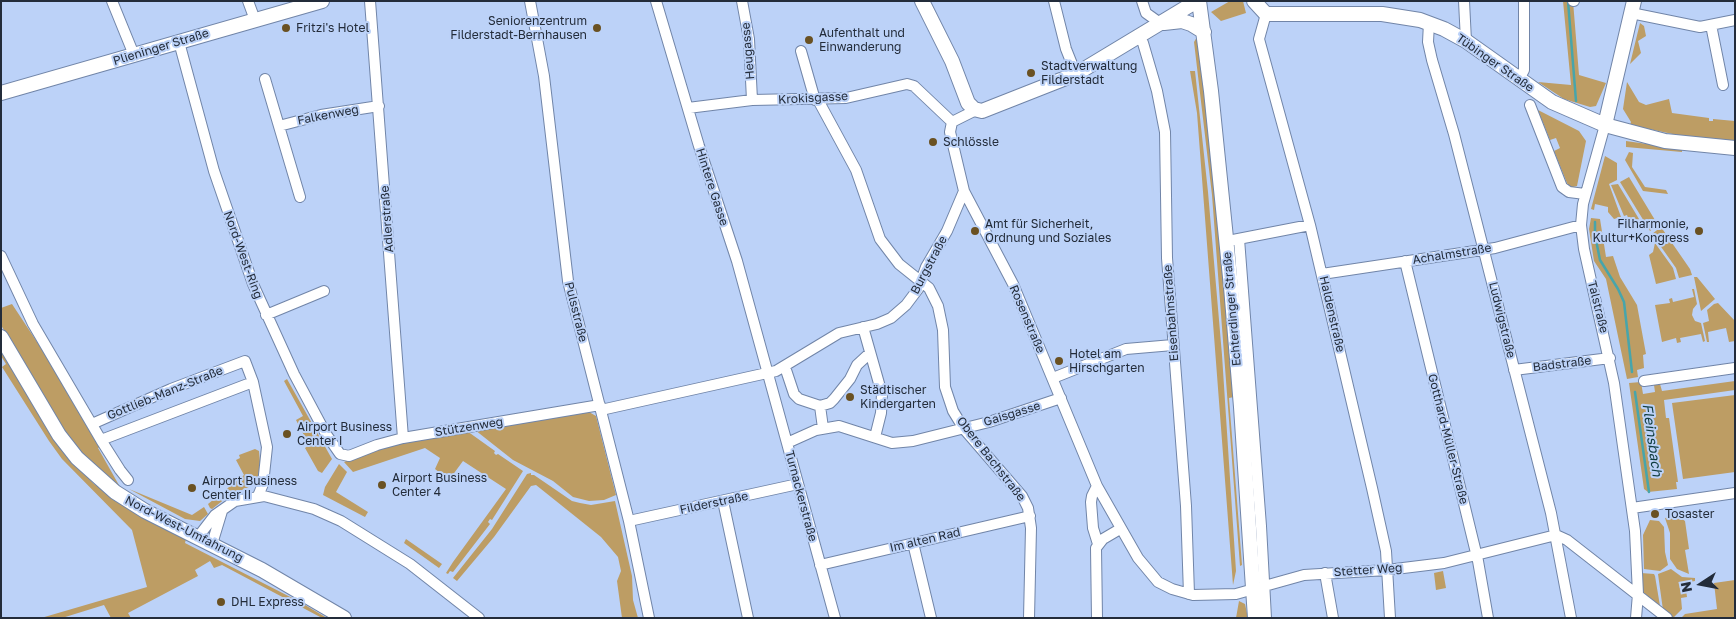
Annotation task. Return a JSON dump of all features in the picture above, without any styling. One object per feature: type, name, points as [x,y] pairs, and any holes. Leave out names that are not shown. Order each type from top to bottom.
[{"type":"main road","name":"Plieninger Straße","points":[[1,93],[322,1]]},
{"type":"main road","points":[[922,1],[952,61],[968,102],[976,110],[989,110],[1076,74],[1198,1]]},
{"type":"main road","name":"Echterdinger Straße","points":[[1198,1],[1233,240],[1241,406],[1258,588],[1255,618]]},
{"type":"main road","points":[[1254,1],[1266,14]]},
{"type":"main road","name":"Talstraße","points":[[1605,125],[1633,7]]},
{"type":"main road","name":"Tübinger Straße","points":[[1266,14],[1382,14],[1429,23],[1466,41],[1552,102],[1605,125],[1659,140],[1695,146],[1735,148]]},
{"type":"main road","points":[[1160,23],[1182,21],[1204,32]]},
{"type":"main road","name":"Nord-West-Umfahrung","points":[[1,336],[51,423],[84,465],[125,499],[262,570],[344,618]]},
{"type":"street","points":[[112,1],[134,56]]},
{"type":"street","points":[[248,1],[255,20]]},
{"type":"street","name":"Adlerstraße","points":[[370,1],[403,438]]},
{"type":"street","name":"Pulsstraße","points":[[530,1],[544,76],[566,273],[629,521],[650,618]]},
{"type":"street","name":"Heugasse","points":[[742,1],[749,39],[752,100]]},
{"type":"street","points":[[1054,1],[1066,49],[1076,74]]},
{"type":"street","points":[[1142,1],[1146,13],[1160,23]]},
{"type":"street","points":[[1464,1],[1466,41]]},
{"type":"street","points":[[1519,79],[1524,70],[1524,1]]},
{"type":"street","name":"Hintere Gasse","points":[[658,2],[688,108],[737,260],[768,373]]},
{"type":"street","points":[[1633,7],[1692,26],[1711,25],[1735,20]]},
{"type":"street","name":"Haldenstraße","points":[[1266,14],[1259,39],[1310,225],[1384,538],[1390,618]]},
{"type":"street","name":"Ludwigstraße","points":[[1429,23],[1428,42],[1432,60],[1454,134],[1556,535],[1571,618]]},
{"type":"street","points":[[1711,25],[1723,85]]},
{"type":"street","name":"Eisenbahnstraße","points":[[1138,36],[1148,60],[1160,101],[1165,132],[1165,234],[1186,506],[1189,594]]},
{"type":"street","name":"Nord-West-Ring","points":[[179,42],[196,109],[246,267],[266,315],[318,419],[340,454]]},
{"type":"street","name":"Obere Bachstraße","points":[[802,51],[816,100],[856,170],[880,239],[899,264],[922,280],[934,295],[943,330],[945,387],[953,411],[964,429],[1022,496],[1030,516],[1028,618]]},
{"type":"street","name":"Falkenweg","points":[[265,79],[300,197]]},
{"type":"street","name":"Krokisgasse","points":[[688,108],[752,100],[846,98],[907,84],[914,86],[952,122]]},
{"type":"street","points":[[1530,105],[1562,187],[1569,192],[1585,194]]},
{"type":"street","name":"Falkenweg","points":[[279,126],[328,114],[378,106]]},
{"type":"street","points":[[952,122],[976,110]]},
{"type":"street","name":"Rosenstraße","points":[[952,122],[950,132],[964,191],[1013,284],[1097,486]]},
{"type":"street","name":"Talstraße","points":[[1605,125],[1585,194],[1581,225],[1584,249],[1610,358],[1632,508],[1638,594],[1636,618]]},
{"type":"street","name":"Burgstraße","points":[[768,373],[785,367],[833,336],[884,322],[898,312],[913,297],[926,267],[947,231],[964,191]]},
{"type":"street","points":[[1233,240],[1310,225]]},
{"type":"street","name":"Achalmstraße","points":[[1322,274],[1484,249],[1581,225]]},
{"type":"street","points":[[1,256],[32,324],[92,424]]},
{"type":"street","name":"Gotthard-Müller-Straße","points":[[1405,261],[1477,555],[1488,618]]},
{"type":"street","points":[[266,315],[324,292]]},
{"type":"street","points":[[863,327],[882,394],[881,413],[875,437]]},
{"type":"street","points":[[1053,378],[1120,351],[1173,345]]},
{"type":"street","points":[[785,367],[794,394],[799,399],[820,406],[830,403],[834,399],[850,379],[857,365],[870,353]]},
{"type":"street","name":"Badstraße","points":[[1514,370],[1610,358]]},
{"type":"street","name":"Gottlieb-Manz-Straße","points":[[253,382],[101,440],[92,424],[171,389],[245,361],[253,382],[266,447],[263,484],[258,496]]},
{"type":"street","points":[[1644,381],[1735,368]]},
{"type":"street","name":"Stützenweg","points":[[340,454],[349,456],[376,444],[403,438],[600,408],[768,373]]},
{"type":"street","name":"Turnackerstraße","points":[[768,373],[835,618]]},
{"type":"street","name":"Gaisgasse","points":[[823,428],[846,427],[885,442],[899,443],[964,429],[1061,398]]},
{"type":"street","points":[[787,443],[823,428],[820,406]]},
{"type":"street","points":[[101,440],[128,480]]},
{"type":"street","name":"Filderstraße","points":[[629,521],[798,484]]},
{"type":"street","points":[[1097,486],[1091,502],[1093,528],[1098,544]]},
{"type":"street","name":"Stetter Weg","points":[[1097,486],[1120,529],[1144,567],[1158,582],[1172,590],[1189,594],[1226,595],[1299,576],[1387,570],[1444,563],[1556,535]]},
{"type":"street","points":[[1632,508],[1735,493]]},
{"type":"street","points":[[198,537],[215,515],[235,500],[258,496],[314,509],[341,521],[410,564],[479,618]]},
{"type":"street","points":[[723,501],[748,618]]},
{"type":"street","points":[[212,544],[222,511]]},
{"type":"street","name":"Im alten Rad","points":[[820,565],[1030,516]]},
{"type":"street","points":[[1097,618],[1094,553],[1098,544],[1120,529]]},
{"type":"street","points":[[1556,535],[1567,540],[1667,618]]},
{"type":"street","points":[[913,543],[931,618]]},
{"type":"street","points":[[1325,573],[1333,618]]},
{"type":"street","name":"Echterdinger Straße","points":[[1258,588],[1266,618]]},
{"type":"shaded area","points":[[1230,1],[1243,1],[1246,13],[1221,21],[1211,12]]},
{"type":"shaded area","points":[[1563,1],[1573,1],[1579,75],[1606,83],[1596,106],[1590,107],[1564,99],[1538,82],[1571,85]]},
{"type":"shaded area","points":[[1640,23],[1644,26],[1646,36],[1638,41],[1641,53],[1630,64]]},
{"type":"shaded area","points":[[1197,37],[1214,167],[1234,397],[1229,398],[1242,565],[1240,566],[1212,195],[1194,42]]},
{"type":"shaded area","points":[[1190,71],[1195,71],[1222,355],[1236,571],[1233,585],[1197,113]]},
{"type":"shaded area","points":[[1627,82],[1639,102],[1646,105],[1669,99],[1672,113],[1709,118],[1709,121],[1713,121],[1713,119],[1735,121],[1735,141],[1682,136],[1630,125],[1631,122],[1623,109]]},
{"type":"shaded area","points":[[1538,110],[1579,131],[1586,141],[1577,186],[1569,188],[1554,151],[1560,148],[1556,138],[1550,140]]},
{"type":"shaded area","points":[[1626,141],[1682,149],[1682,152],[1626,147]]},
{"type":"shaded area","points":[[1629,152],[1633,153],[1632,167],[1645,187],[1666,190],[1668,194],[1643,191],[1625,160]]},
{"type":"shaded area","points":[[1605,156],[1617,163],[1617,180],[1609,184],[1621,217],[1614,219],[1608,212],[1608,207],[1595,204],[1594,210],[1591,209]]},
{"type":"shaded area","points":[[1629,177],[1658,225],[1650,231],[1620,182]]},
{"type":"shaded area","points":[[1618,184],[1639,219],[1630,223],[1627,215],[1624,216],[1611,185]]},
{"type":"shaded area","points":[[1591,218],[1600,219],[1606,257],[1613,256],[1620,277],[1637,305],[1646,354],[1643,355],[1644,368],[1637,370],[1638,377],[1627,379],[1606,279],[1594,261],[1589,229]]},
{"type":"shaded area","points":[[1661,227],[1690,269],[1692,275],[1679,278],[1676,268],[1652,234]]},
{"type":"shaded area","points":[[1655,243],[1673,268],[1676,279],[1656,284],[1649,255],[1653,252]]},
{"type":"shaded area","points":[[1694,277],[1697,277],[1715,299],[1701,311]]},
{"type":"shaded area","points":[[1692,289],[1694,289],[1697,304],[1693,309],[1692,315],[1695,321],[1701,323],[1705,341],[1703,342],[1701,334],[1680,338],[1681,342],[1677,343],[1676,338],[1662,342],[1655,305],[1670,303],[1669,299],[1672,298],[1673,302],[1694,297]]},
{"type":"shaded area","points":[[1718,303],[1735,321],[1735,341],[1729,342],[1726,328],[1708,332],[1709,342],[1707,342],[1703,323],[1709,321],[1707,310]]},
{"type":"shaded area","points":[[12,304],[43,351],[100,447],[98,448],[120,487],[89,463],[51,413],[1,325],[1,308]]},
{"type":"shaded area","points":[[1,348],[63,449],[93,483],[117,502],[186,539],[185,543],[300,602],[327,618],[322,618],[222,565],[214,568],[210,561],[195,570],[198,576],[128,613],[131,618],[111,618],[104,605],[62,618],[41,618],[147,587],[132,530],[62,459],[49,441],[2,367],[6,364],[1,356]]},
{"type":"shaded area","points":[[287,379],[332,459],[322,473],[318,471],[305,448],[309,445],[296,420],[303,416],[284,381]]},
{"type":"shaded area","points":[[1735,381],[1735,390],[1664,400],[1666,418],[1669,418],[1678,482],[1676,482],[1677,489],[1648,492],[1644,489],[1629,383],[1641,382],[1643,394],[1655,392],[1654,385],[1660,384],[1662,391]]},
{"type":"shaded area","points":[[1735,395],[1735,472],[1683,479],[1672,403]]},
{"type":"shaded area","points":[[589,412],[596,416],[616,495],[604,500],[589,501],[573,497],[553,481],[513,460],[475,430]]},
{"type":"shaded area","points":[[467,431],[495,451],[496,455],[498,454],[523,471],[492,520],[490,519],[488,522],[490,524],[453,572],[450,571],[448,574],[446,573],[453,562],[506,489],[463,461],[449,480],[435,469],[440,458],[425,448],[353,472],[344,462],[383,446]]},
{"type":"shaded area","points":[[255,449],[259,451],[258,480],[255,479],[251,486],[230,495],[212,509],[210,508],[208,504],[244,475],[236,460],[240,458],[239,455]]},
{"type":"shaded area","points":[[339,464],[347,472],[336,492],[368,512],[365,517],[323,495],[325,487]]},
{"type":"shaded area","points":[[531,473],[531,475],[534,475],[572,501],[591,505],[615,501],[632,576],[633,600],[638,618],[622,618],[617,581],[621,571],[618,557],[601,537],[536,485],[531,486],[494,537],[457,581],[453,578],[492,529],[527,474]]},
{"type":"shaded area","points":[[129,489],[192,515],[204,507],[208,514],[200,521],[185,519]]},
{"type":"shaded area","points":[[1678,516],[1685,521],[1689,549],[1685,550],[1689,574],[1677,569],[1670,559],[1670,533],[1665,518]]},
{"type":"shaded area","points":[[1650,520],[1659,521],[1664,527],[1665,552],[1668,565],[1660,571],[1644,569],[1643,535]]},
{"type":"shaded area","points":[[406,539],[442,564],[439,568],[404,543]]},
{"type":"shaded area","points":[[1671,569],[1682,577],[1695,578],[1695,581],[1685,583],[1687,597],[1681,598],[1682,609],[1673,618],[1663,610],[1658,574]]},
{"type":"shaded area","points":[[1443,571],[1446,588],[1436,590],[1434,573]]},
{"type":"shaded area","points":[[1641,573],[1654,574],[1660,606],[1643,594],[1640,588]]},
{"type":"shaded area","points":[[1735,580],[1735,618],[1682,617],[1685,614],[1717,609],[1714,583]]},
{"type":"shaded area","points":[[1239,601],[1245,604],[1248,618],[1236,618]]},
{"type":"waterway","name":"Fleinsbach","points":[[1568,1],[1576,101]]},
{"type":"waterway","name":"Fleinsbach","points":[[1595,222],[1595,235],[1600,260],[1624,302],[1632,372]]},
{"type":"waterway","name":"Fleinsbach","points":[[1635,392],[1649,492]]},
{"type":"place","name":"Fritzi's Hotel","points":[[286,28]]},
{"type":"place","name":"Seniorenzentrum Filderstadt-Bernhausen","points":[[597,28]]},
{"type":"place","name":"Aufenthalt und Einwanderung","points":[[809,40]]},
{"type":"place","name":"Stadtverwaltung Filderstadt","points":[[1031,73]]},
{"type":"place","name":"Schlössle","points":[[933,142]]},
{"type":"place","name":"Amt für Sicherheit, Ordnung und Soziales","points":[[975,231]]},
{"type":"place","name":"Filharmonie, Kultur+Kongress","points":[[1699,231]]},
{"type":"place","name":"Hotel am Hirschgarten","points":[[1059,361]]},
{"type":"place","name":"Städtischer Kindergarten","points":[[850,397]]},
{"type":"place","name":"Airport Business Center I","points":[[287,434]]},
{"type":"place","name":"Airport Business Center 4","points":[[382,485]]},
{"type":"place","name":"Airport Business Center II","points":[[192,488]]},
{"type":"place","name":"Tosaster","points":[[1655,514]]},
{"type":"place","name":"DHL Express","points":[[221,602]]}]
